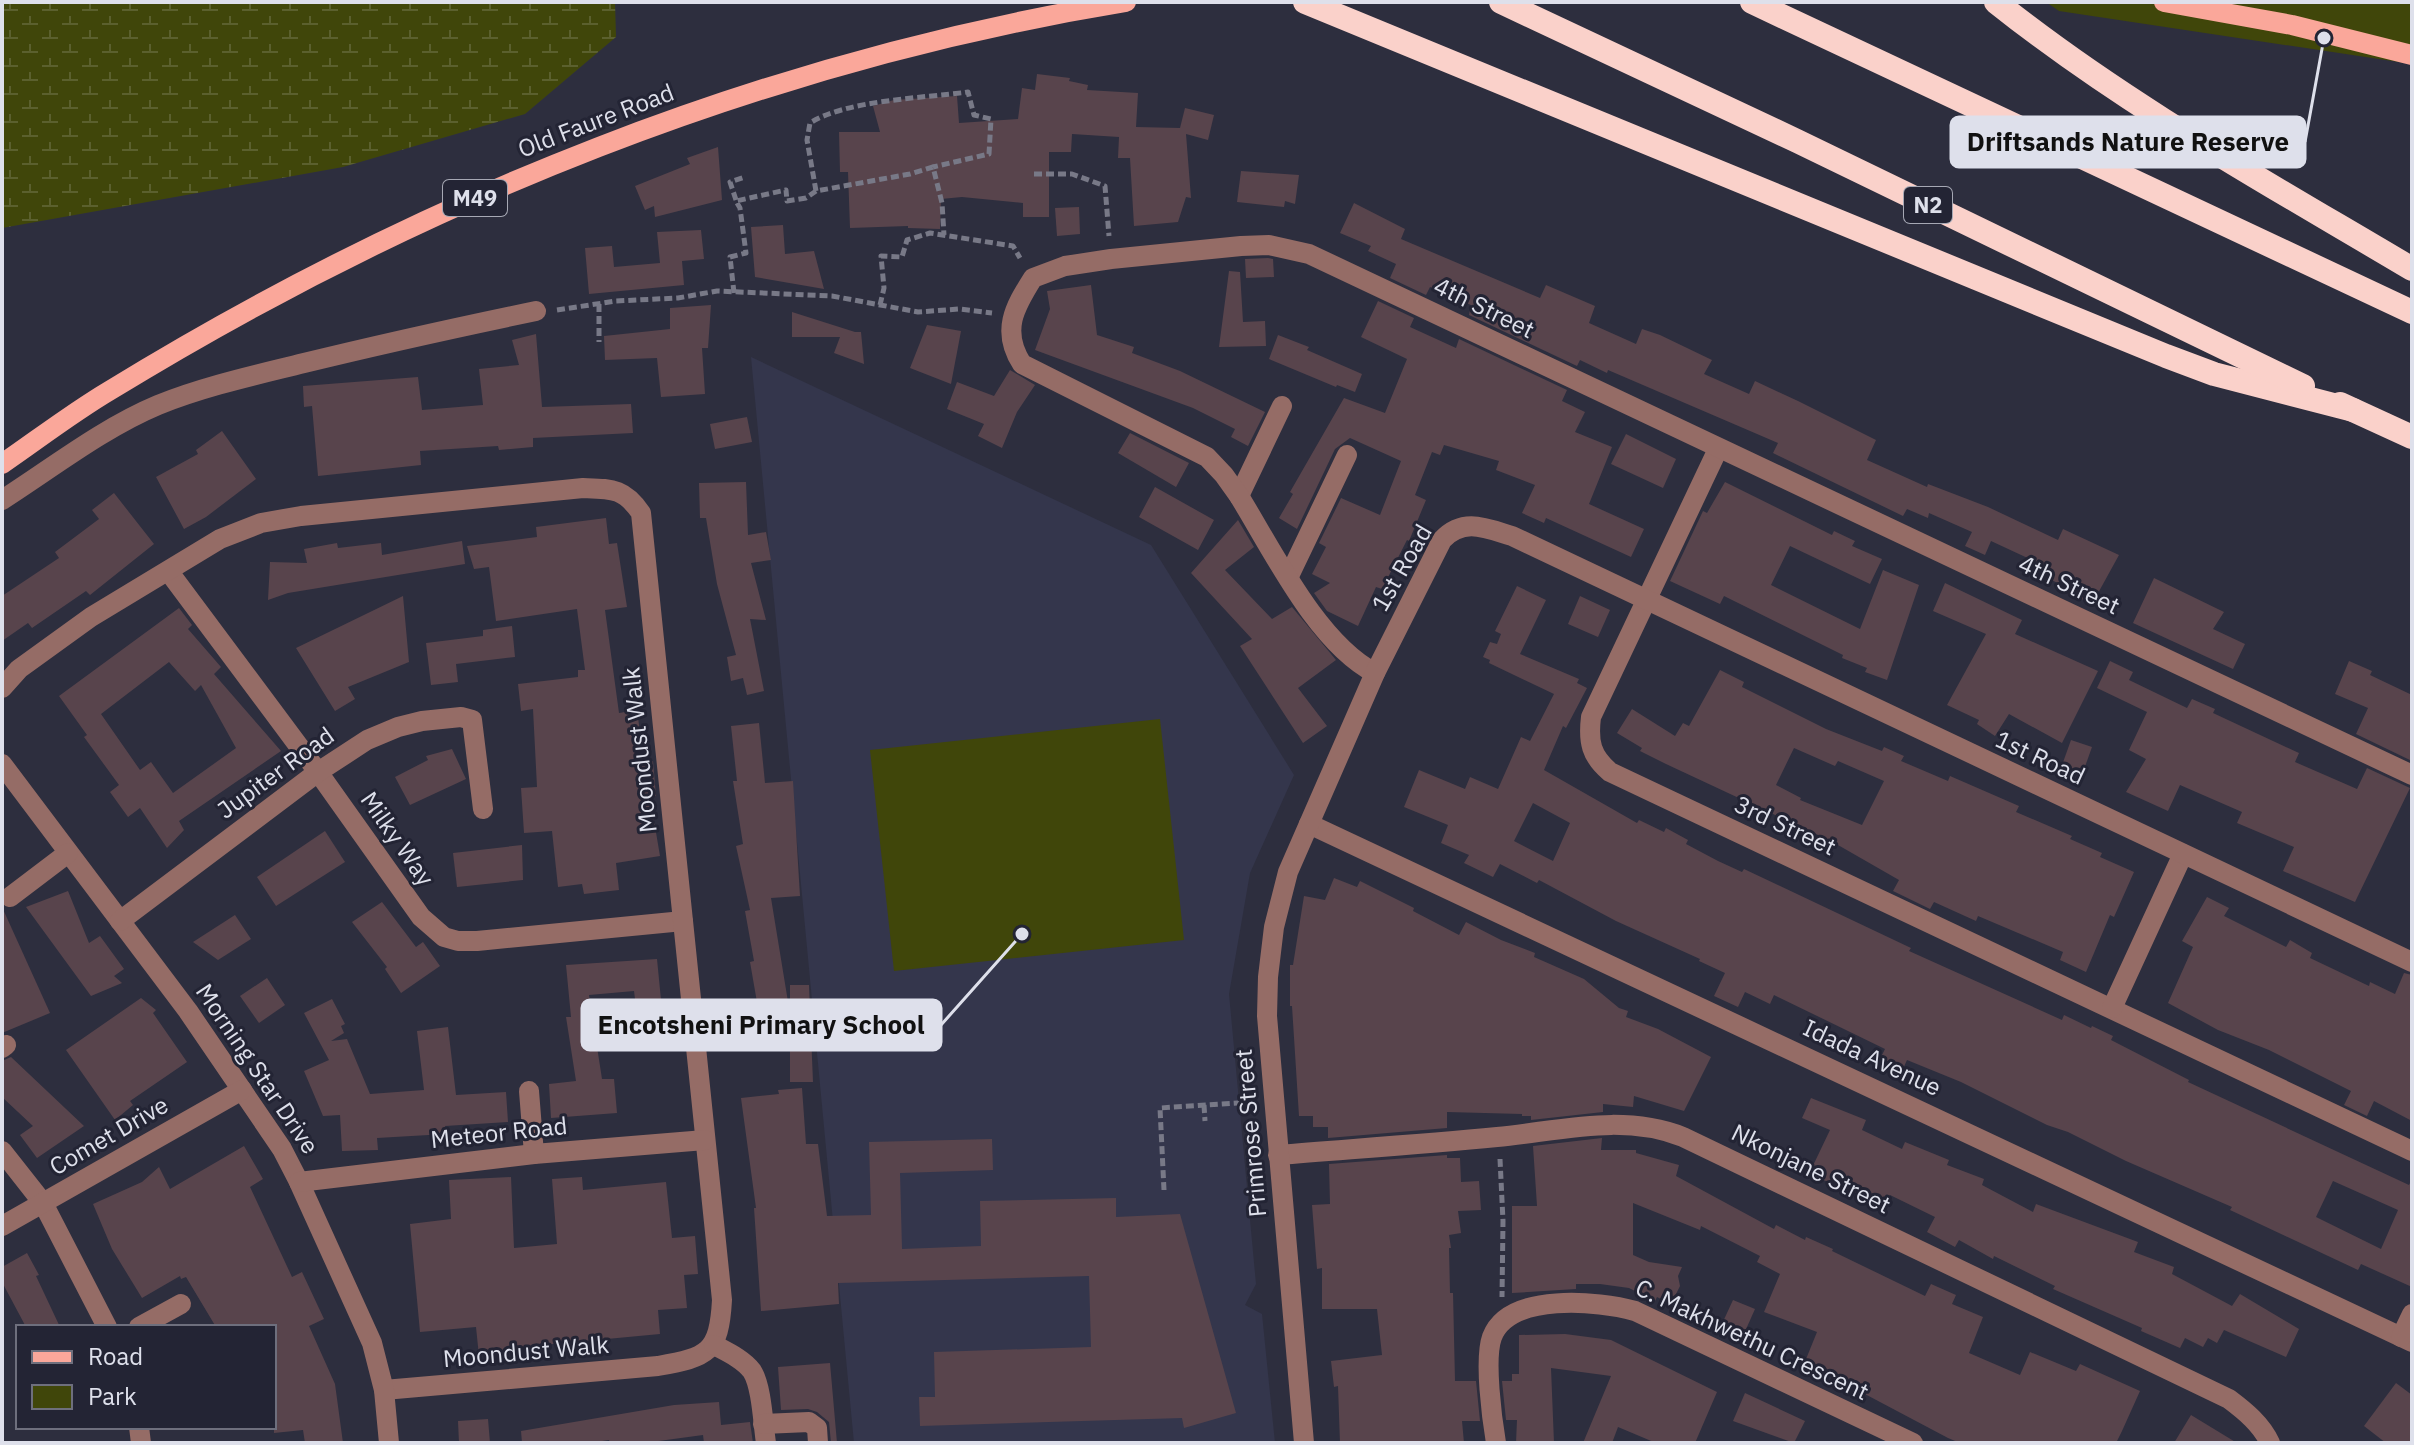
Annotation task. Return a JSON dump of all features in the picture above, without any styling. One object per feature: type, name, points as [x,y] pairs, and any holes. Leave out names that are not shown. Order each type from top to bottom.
[{"type":"highway","points":[[1305,2],[2166,356],[2214,374],[2353,410]]},
{"type":"highway","name":"N2","points":[[1501,2],[2412,437]]},
{"type":"highway","points":[[1752,2],[2412,312]]},
{"type":"highway","points":[[1996,2],[2161,118],[2412,269]]},
{"type":"main road","name":"Old Faure Road","points":[[2,464],[107,392],[206,335],[372,246],[471,199],[606,144],[732,99],[872,57],[1126,2]]},
{"type":"main road","points":[[2164,2],[2292,25],[2412,55]]},
{"type":"street","name":"4th Street","points":[[1033,278],[1065,266],[1241,246],[1269,245],[1309,254],[2412,775]]},
{"type":"street","points":[[1033,278],[1013,316],[1010,332],[1012,348],[1022,364],[1207,457],[1239,496],[1326,633],[1375,673]]},
{"type":"street","points":[[2,500],[103,435],[157,405],[223,384],[424,334],[536,311]]},
{"type":"street","points":[[1239,496],[1282,406]]},
{"type":"street","points":[[1647,600],[1718,449]]},
{"type":"street","points":[[1289,576],[1347,455]]},
{"type":"street","name":"Moondust Walk","points":[[2,688],[19,669],[91,617],[220,539],[261,523],[301,516],[583,488],[612,489],[630,497],[641,513],[722,1300],[714,1345],[692,1360],[658,1366],[384,1390]]},
{"type":"street","name":"1st Road","points":[[1309,824],[1375,673],[1442,540],[1463,525],[1481,526],[1512,536],[2412,962]]},
{"type":"street","name":"Milky Way","points":[[169,572],[421,917],[444,937],[477,941],[683,921]]},
{"type":"street","name":"3rd Street","points":[[1647,600],[1591,717],[1590,746],[1596,760],[1610,772],[2412,1151]]},
{"type":"street","name":"Jupiter Road","points":[[120,921],[318,772],[367,740],[398,727],[461,717],[472,720],[483,809]]},
{"type":"street","name":"Morning Star Drive","points":[[2,764],[188,1011],[282,1149],[372,1343],[384,1390],[389,1443]]},
{"type":"street","name":"Primrose Street","points":[[1304,1443],[1267,1016],[1274,927],[1288,872],[1309,824]]},
{"type":"street","name":"Idada Avenue","points":[[1309,824],[2406,1340]]},
{"type":"street","points":[[10,897],[68,853]]},
{"type":"street","points":[[2112,1008],[2183,854]]},
{"type":"street","name":"Comet Drive","points":[[2,1226],[242,1090]]},
{"type":"street","points":[[529,1091],[534,1154]]},
{"type":"street","name":"Nkonjane Street","points":[[1278,1155],[1629,1123],[1658,1127],[2229,1399],[2249,1414],[2270,1443]]},
{"type":"street","name":"Meteor Road","points":[[299,1182],[534,1154],[705,1140]]},
{"type":"street","points":[[2,1151],[43,1203],[106,1325]]},
{"type":"street","name":"C. Makhwethu Crescent","points":[[1504,1321],[1520,1311],[1541,1306],[1609,1303],[1913,1443]]},
{"type":"street","points":[[143,1325],[181,1304]]},
{"type":"street","points":[[2406,1340],[2412,1314]]},
{"type":"street","points":[[1496,1443],[1488,1352],[1493,1333],[1504,1321]]},
{"type":"street","points":[[714,1345],[740,1360],[751,1371],[757,1382],[765,1434],[809,1422],[817,1428],[818,1443]]},
{"type":"path","points":[[736,201],[786,190],[787,201],[806,198],[816,191],[910,174],[989,154],[991,119],[974,115],[968,92],[896,99],[821,116],[810,123],[807,140],[816,191]]},
{"type":"path","points":[[933,167],[942,203],[944,235]]},
{"type":"path","points":[[1034,174],[1072,174],[1105,186],[1111,259]]},
{"type":"path","points":[[734,293],[730,257],[746,253],[740,208],[730,182],[745,177]]},
{"type":"path","points":[[880,305],[884,288],[881,256],[902,257],[907,240],[930,233],[1013,246],[1033,278]]},
{"type":"path","points":[[536,311],[616,301],[678,298],[717,291],[832,296],[918,312],[959,309],[1013,316]]},
{"type":"path","points":[[599,304],[599,342]]},
{"type":"path","points":[[1164,1190],[1160,1108],[1258,1101]]},
{"type":"path","points":[[1204,1105],[1205,1121]]},
{"type":"path","points":[[1498,1137],[1502,1180],[1504,1321]]},
{"type":"shaded area","points":[[751,357],[1151,545],[1294,775],[1250,873],[1229,994],[1256,1284],[1245,1305],[1262,1314],[1275,1443],[854,1443]]},
{"type":"green space","points":[[2,2],[615,2],[616,37],[525,114],[343,167],[2,228]]},
{"type":"green space","points":[[2046,2],[2412,2],[2412,64],[2059,11]]},
{"type":"green space","points":[[1160,719],[1184,940],[894,971],[870,750]]},
{"type":"building","points":[[1037,74],[1070,78],[1069,81],[1088,85],[1087,90],[1138,93],[1136,127],[1180,128],[1185,108],[1214,115],[1208,140],[1186,134],[1191,198],[1186,197],[1178,222],[1134,226],[1130,158],[1118,158],[1119,137],[1072,134],[1071,152],[1049,152],[1049,217],[1023,217],[1023,203],[962,197],[941,199],[940,229],[908,226],[850,228],[848,172],[840,172],[839,132],[880,132],[873,106],[894,100],[957,96],[959,123],[1018,119],[1022,88],[1035,90]]},
{"type":"building","points":[[718,147],[722,200],[655,217],[654,206],[645,210],[635,186],[690,164],[687,158]]},
{"type":"building","points":[[1241,171],[1299,175],[1295,204],[1285,201],[1284,207],[1237,202]]},
{"type":"building","points":[[1354,203],[1405,229],[1401,239],[1540,298],[1546,285],[1595,306],[1589,323],[1636,344],[1642,329],[1660,335],[1712,360],[1704,374],[1749,394],[1755,381],[1876,440],[1867,460],[1927,487],[1928,484],[1988,507],[2058,540],[2063,529],[2119,555],[2092,604],[2071,594],[2073,590],[2047,578],[2051,569],[1991,541],[1985,555],[1965,546],[1972,532],[1929,513],[1928,518],[1907,509],[1903,516],[1773,453],[1778,443],[1608,370],[1607,373],[1580,360],[1577,366],[1469,315],[1471,305],[1430,287],[1426,295],[1390,278],[1396,264],[1368,251],[1371,246],[1340,233]]},
{"type":"building","points":[[1079,207],[1080,234],[1057,236],[1055,208]]},
{"type":"building","points":[[783,225],[785,254],[814,251],[824,289],[755,277],[751,227]]},
{"type":"building","points":[[701,230],[704,259],[682,261],[684,285],[589,294],[585,248],[612,246],[614,267],[660,263],[657,232]]},
{"type":"building","points":[[1245,259],[1273,259],[1274,277],[1246,278]]},
{"type":"building","points":[[1229,271],[1240,272],[1243,322],[1265,321],[1266,346],[1219,347]]},
{"type":"building","points":[[1091,285],[1097,335],[1134,347],[1132,353],[1180,371],[1265,412],[1248,446],[1231,437],[1235,429],[1193,408],[1035,350],[1050,309],[1047,291]]},
{"type":"building","points":[[1378,301],[1414,318],[1410,327],[1456,348],[1459,339],[1567,390],[1562,401],[1585,412],[1575,432],[1612,447],[1589,504],[1644,529],[1631,557],[1546,518],[1544,523],[1522,513],[1535,485],[1496,470],[1499,461],[1444,445],[1440,455],[1432,452],[1415,495],[1426,500],[1409,541],[1382,589],[1376,587],[1358,626],[1327,611],[1314,593],[1330,583],[1312,574],[1326,547],[1319,543],[1341,498],[1380,515],[1401,461],[1350,438],[1335,449],[1297,529],[1279,518],[1293,494],[1290,492],[1344,398],[1385,413],[1407,359],[1361,337]]},
{"type":"building","points":[[711,305],[708,348],[702,348],[705,394],[661,397],[657,358],[605,360],[604,336],[670,329],[670,308]]},
{"type":"building","points":[[792,312],[861,332],[864,364],[834,353],[840,337],[792,337]]},
{"type":"building","points":[[927,325],[961,331],[951,384],[910,368]]},
{"type":"building","points":[[536,334],[542,407],[631,404],[633,433],[533,438],[533,447],[499,450],[498,446],[420,451],[421,465],[318,476],[312,406],[304,407],[303,386],[418,377],[422,410],[483,405],[479,369],[519,365],[512,340]]},
{"type":"building","points":[[1278,335],[1362,374],[1355,392],[1269,359]]},
{"type":"building","points":[[1010,370],[1035,385],[1017,412],[1002,448],[978,436],[984,424],[947,409],[957,382],[994,396]]},
{"type":"building","points":[[747,417],[752,442],[715,449],[710,424]]},
{"type":"building","points":[[222,431],[256,479],[206,517],[184,529],[156,477],[198,454],[196,450]]},
{"type":"building","points":[[1130,433],[1189,463],[1176,487],[1118,453]]},
{"type":"building","points":[[1626,434],[1676,459],[1663,488],[1611,464]]},
{"type":"building","points":[[746,482],[748,535],[766,532],[771,560],[751,563],[766,620],[750,619],[764,691],[747,695],[743,678],[731,681],[727,657],[736,655],[717,584],[706,518],[700,518],[699,483]]},
{"type":"building","points":[[1725,482],[1832,535],[1834,531],[1855,541],[1852,546],[1882,559],[1870,584],[1790,546],[1771,585],[1860,629],[1883,570],[1919,585],[1887,680],[1865,672],[1867,668],[1842,658],[1843,655],[1724,596],[1720,604],[1670,581],[1703,511],[1707,513]]},
{"type":"building","points":[[1155,487],[1214,520],[1198,550],[1139,517]]},
{"type":"building","points":[[114,493],[154,544],[90,595],[86,591],[32,628],[28,623],[2,641],[2,596],[59,558],[55,552],[99,519],[92,510]]},
{"type":"building","points":[[606,518],[609,544],[617,543],[627,607],[605,610],[619,713],[637,710],[644,762],[653,761],[656,796],[650,797],[660,856],[616,863],[619,890],[584,894],[582,884],[558,887],[552,831],[524,833],[521,788],[537,787],[533,709],[521,711],[518,684],[578,677],[578,670],[585,670],[577,609],[496,621],[489,567],[474,569],[467,546],[537,537],[536,527]]},
{"type":"building","points":[[1238,520],[1254,547],[1225,570],[1272,619],[1292,607],[1336,660],[1298,688],[1327,726],[1303,743],[1240,646],[1252,639],[1191,573]]},
{"type":"building","points":[[462,541],[465,564],[288,593],[268,600],[270,562],[307,563],[304,549],[337,543],[338,548],[381,543],[382,555]]},
{"type":"building","points":[[2154,578],[2224,612],[2213,629],[2245,644],[2233,669],[2133,623]]},
{"type":"building","points":[[1945,583],[2022,620],[2015,634],[2098,671],[2062,743],[2009,714],[1995,736],[1977,724],[1979,720],[1947,705],[1986,634],[1933,611]]},
{"type":"building","points":[[1517,586],[1546,600],[1520,654],[1579,679],[1577,683],[1587,688],[1566,728],[1563,726],[1544,770],[1637,823],[1639,820],[1664,832],[1666,828],[1688,840],[1686,844],[1718,861],[1742,872],[1744,869],[1911,948],[1909,951],[2062,1020],[2064,1015],[2092,1026],[2113,1036],[2111,1040],[2188,1082],[2409,1185],[2412,1179],[2412,1287],[2361,1264],[2358,1270],[2230,1210],[2232,1207],[2047,1125],[1961,1082],[1907,1060],[1902,1071],[1879,1061],[1885,1049],[1774,995],[1770,1004],[1745,992],[1738,1007],[1714,996],[1725,973],[1700,959],[1500,864],[1493,877],[1464,863],[1469,855],[1441,843],[1448,825],[1404,807],[1419,770],[1465,789],[1470,777],[1498,789],[1521,737],[1530,741],[1554,694],[1489,663],[1490,660],[1483,657],[1490,642],[1497,644],[1501,634],[1495,631]],"holes":[[[1533,803],[1570,823],[1553,861],[1514,841]],[[2333,1181],[2398,1210],[2381,1249],[2316,1217]]]},
{"type":"building","points":[[403,596],[409,662],[348,687],[355,699],[335,711],[296,648]]},
{"type":"building","points":[[1580,596],[1610,610],[1598,637],[1568,624]]},
{"type":"building","points":[[179,608],[192,625],[188,629],[221,667],[214,674],[281,751],[179,821],[184,830],[167,848],[140,808],[128,817],[110,792],[119,785],[59,696]],"holes":[[[169,662],[195,691],[201,685],[236,748],[173,793],[151,762],[140,770],[101,714]]]},
{"type":"building","points":[[512,626],[515,657],[456,664],[458,682],[431,685],[426,643],[483,636],[483,630]]},
{"type":"building","points":[[2110,661],[2133,672],[2129,680],[2187,708],[2192,699],[2215,709],[2213,713],[2299,753],[2295,762],[2357,789],[2367,768],[2410,788],[2355,902],[2283,871],[2294,847],[2237,823],[2242,812],[2180,785],[2168,811],[2126,792],[2146,759],[2129,750],[2147,712],[2097,688]]},
{"type":"building","points":[[2349,661],[2412,695],[2412,761],[2356,734],[2368,708],[2335,694]]},
{"type":"building","points":[[1720,670],[1744,682],[1742,687],[1826,729],[1882,751],[1884,747],[1904,756],[1901,761],[1948,781],[1950,776],[2019,806],[2016,812],[2072,836],[2070,839],[2102,853],[2100,857],[2134,872],[2114,917],[2110,915],[2086,972],[2060,960],[2063,952],[1978,916],[1976,921],[1934,902],[1930,909],[1893,891],[1899,880],[1831,841],[1640,751],[1642,748],[1617,733],[1632,709],[1675,736],[1683,723],[1689,726]],"holes":[[[1794,748],[1835,766],[1838,761],[1884,781],[1862,825],[1800,800],[1776,785]]]},
{"type":"building","points":[[759,723],[765,783],[793,781],[800,896],[771,898],[790,1014],[790,985],[809,985],[813,1082],[790,1082],[790,1046],[754,1049],[751,1008],[758,1008],[745,911],[750,910],[736,846],[743,844],[733,781],[737,781],[731,726]]},
{"type":"building","points":[[2071,740],[2092,747],[2082,775],[2061,768]]},
{"type":"building","points":[[452,749],[466,779],[410,805],[395,777],[428,760],[426,756]]},
{"type":"building","points":[[325,831],[345,862],[276,906],[257,877]]},
{"type":"building","points":[[522,845],[523,880],[457,887],[453,853]]},
{"type":"building","points":[[1334,878],[1357,887],[1360,881],[1459,935],[1466,922],[1535,953],[1534,957],[1584,979],[1619,1008],[1628,1011],[1626,1017],[1658,1029],[1711,1057],[1684,1111],[1634,1096],[1633,1107],[1603,1104],[1603,1112],[1531,1120],[1531,1116],[1522,1114],[1447,1112],[1447,1128],[1328,1138],[1328,1127],[1313,1127],[1313,1116],[1299,1116],[1290,1006],[1290,965],[1293,965],[1304,896],[1325,900]]},
{"type":"building","points":[[68,891],[89,943],[100,936],[124,969],[114,976],[122,983],[91,996],[26,907]]},
{"type":"building","points":[[2207,897],[2229,908],[2224,916],[2286,947],[2290,940],[2312,953],[2310,958],[2369,986],[2370,982],[2395,994],[2404,973],[2412,975],[2412,1121],[2374,1101],[2367,1116],[2344,1105],[2351,1091],[2269,1050],[2218,1030],[2168,1003],[2193,947],[2182,941]]},
{"type":"building","points":[[382,902],[416,947],[423,942],[440,966],[401,993],[385,969],[387,967],[352,922]]},
{"type":"building","points":[[2,907],[50,1013],[2,1033]]},
{"type":"building","points":[[235,915],[251,939],[218,960],[193,942]]},
{"type":"building","points":[[657,959],[663,1020],[670,1019],[673,1042],[641,1046],[634,991],[589,995],[602,1079],[614,1079],[617,1113],[551,1118],[549,1084],[576,1081],[566,1017],[571,1017],[566,965]]},
{"type":"building","points":[[267,978],[285,1005],[259,1023],[240,996]]},
{"type":"building","points":[[141,998],[156,1010],[153,1013],[187,1062],[130,1101],[133,1105],[115,1120],[66,1050]]},
{"type":"building","points":[[332,999],[345,1024],[341,1026],[344,1033],[331,1041],[347,1039],[370,1094],[424,1090],[417,1031],[448,1027],[456,1095],[506,1092],[508,1122],[445,1126],[446,1134],[377,1138],[378,1150],[342,1151],[340,1115],[323,1116],[304,1071],[329,1060],[304,1013]]},
{"type":"building","points":[[11,1057],[84,1126],[37,1158],[20,1135],[33,1126],[2,1097],[2,1061]]},
{"type":"building","points":[[802,1088],[806,1144],[818,1144],[827,1216],[871,1215],[869,1142],[992,1139],[993,1170],[900,1173],[902,1249],[981,1246],[980,1201],[1116,1198],[1116,1217],[1180,1214],[1236,1413],[1184,1428],[1182,1418],[920,1426],[919,1397],[935,1397],[934,1352],[1091,1347],[1089,1276],[838,1283],[839,1304],[761,1311],[756,1208],[741,1098]]},
{"type":"building","points":[[1811,1098],[1866,1120],[1862,1130],[1902,1149],[1905,1142],[1949,1160],[1947,1165],[1984,1179],[1982,1185],[2033,1212],[2036,1204],[2138,1242],[2134,1252],[2174,1267],[2172,1274],[2232,1306],[2240,1294],[2299,1329],[2286,1357],[2224,1330],[2217,1343],[2208,1338],[2203,1347],[2185,1338],[2180,1348],[2053,1289],[2055,1286],[1994,1256],[1993,1259],[1959,1240],[1955,1247],[1927,1232],[1935,1217],[1890,1195],[1886,1206],[1809,1174],[1830,1130],[1802,1118]]},
{"type":"building","points":[[1602,1138],[1601,1150],[1636,1150],[1636,1153],[1679,1165],[1676,1176],[1774,1229],[1776,1225],[1805,1240],[1806,1237],[1925,1296],[1931,1284],[1956,1295],[1952,1304],[1983,1317],[1969,1353],[2020,1375],[2030,1352],[2076,1371],[2080,1364],[2140,1391],[2116,1443],[1960,1443],[1829,1375],[1828,1379],[1802,1369],[1817,1332],[1764,1312],[1780,1274],[1757,1262],[1760,1256],[1701,1226],[1700,1230],[1633,1203],[1633,1255],[1649,1262],[1682,1267],[1678,1276],[1680,1286],[1671,1304],[1657,1297],[1655,1301],[1629,1288],[1600,1284],[1576,1284],[1576,1289],[1512,1293],[1512,1206],[1537,1206],[1533,1146]]},
{"type":"building","points":[[244,1146],[263,1179],[250,1187],[292,1277],[302,1272],[324,1319],[309,1326],[335,1384],[343,1443],[305,1443],[303,1430],[274,1433],[276,1325],[215,1325],[186,1277],[181,1279],[180,1276],[142,1298],[112,1249],[93,1204],[142,1182],[159,1167],[170,1189]]},
{"type":"building","points":[[1447,1155],[1447,1158],[1460,1158],[1461,1182],[1479,1181],[1481,1210],[1458,1211],[1461,1233],[1449,1235],[1449,1248],[1455,1381],[1476,1381],[1480,1421],[1462,1421],[1464,1443],[1340,1443],[1338,1386],[1334,1387],[1331,1361],[1382,1355],[1377,1309],[1322,1309],[1322,1268],[1317,1269],[1312,1205],[1330,1204],[1329,1164]]},
{"type":"building","points":[[511,1177],[514,1248],[557,1244],[552,1179],[582,1177],[583,1190],[666,1182],[672,1238],[695,1236],[698,1274],[684,1275],[687,1308],[658,1310],[660,1334],[532,1346],[532,1352],[479,1356],[476,1327],[420,1332],[410,1224],[451,1219],[449,1180]]},
{"type":"building","points":[[27,1253],[59,1325],[25,1325],[2,1282],[2,1267]]},
{"type":"building","points":[[1733,1300],[1755,1309],[1743,1336],[1721,1326]]},
{"type":"building","points":[[1565,1334],[1611,1340],[1717,1392],[1695,1443],[1656,1443],[1618,1427],[1612,1443],[1583,1443],[1611,1376],[1551,1368],[1554,1443],[1516,1443],[1517,1420],[1506,1420],[1502,1381],[1512,1381],[1512,1374],[1519,1374],[1519,1335]]},
{"type":"building","points":[[830,1363],[837,1443],[831,1443],[829,1422],[817,1412],[808,1409],[781,1410],[778,1367]]},
{"type":"building","points":[[2396,1383],[2412,1395],[2412,1443],[2386,1443],[2364,1426]]},
{"type":"building","points":[[1745,1393],[1805,1421],[1794,1443],[1733,1421]]},
{"type":"building","points":[[719,1402],[721,1425],[750,1422],[753,1443],[704,1443],[703,1435],[644,1443],[610,1443],[609,1440],[522,1443],[521,1431],[674,1405]]},
{"type":"building","points":[[2191,1415],[2237,1443],[2174,1443]]},
{"type":"building","points":[[488,1419],[490,1443],[459,1443],[458,1421]]},
{"type":"place","name":"Driftsands Nature Reserve","points":[[2324,38]]},
{"type":"place","name":"Encotsheni Primary School","points":[[1022,934]]}]
